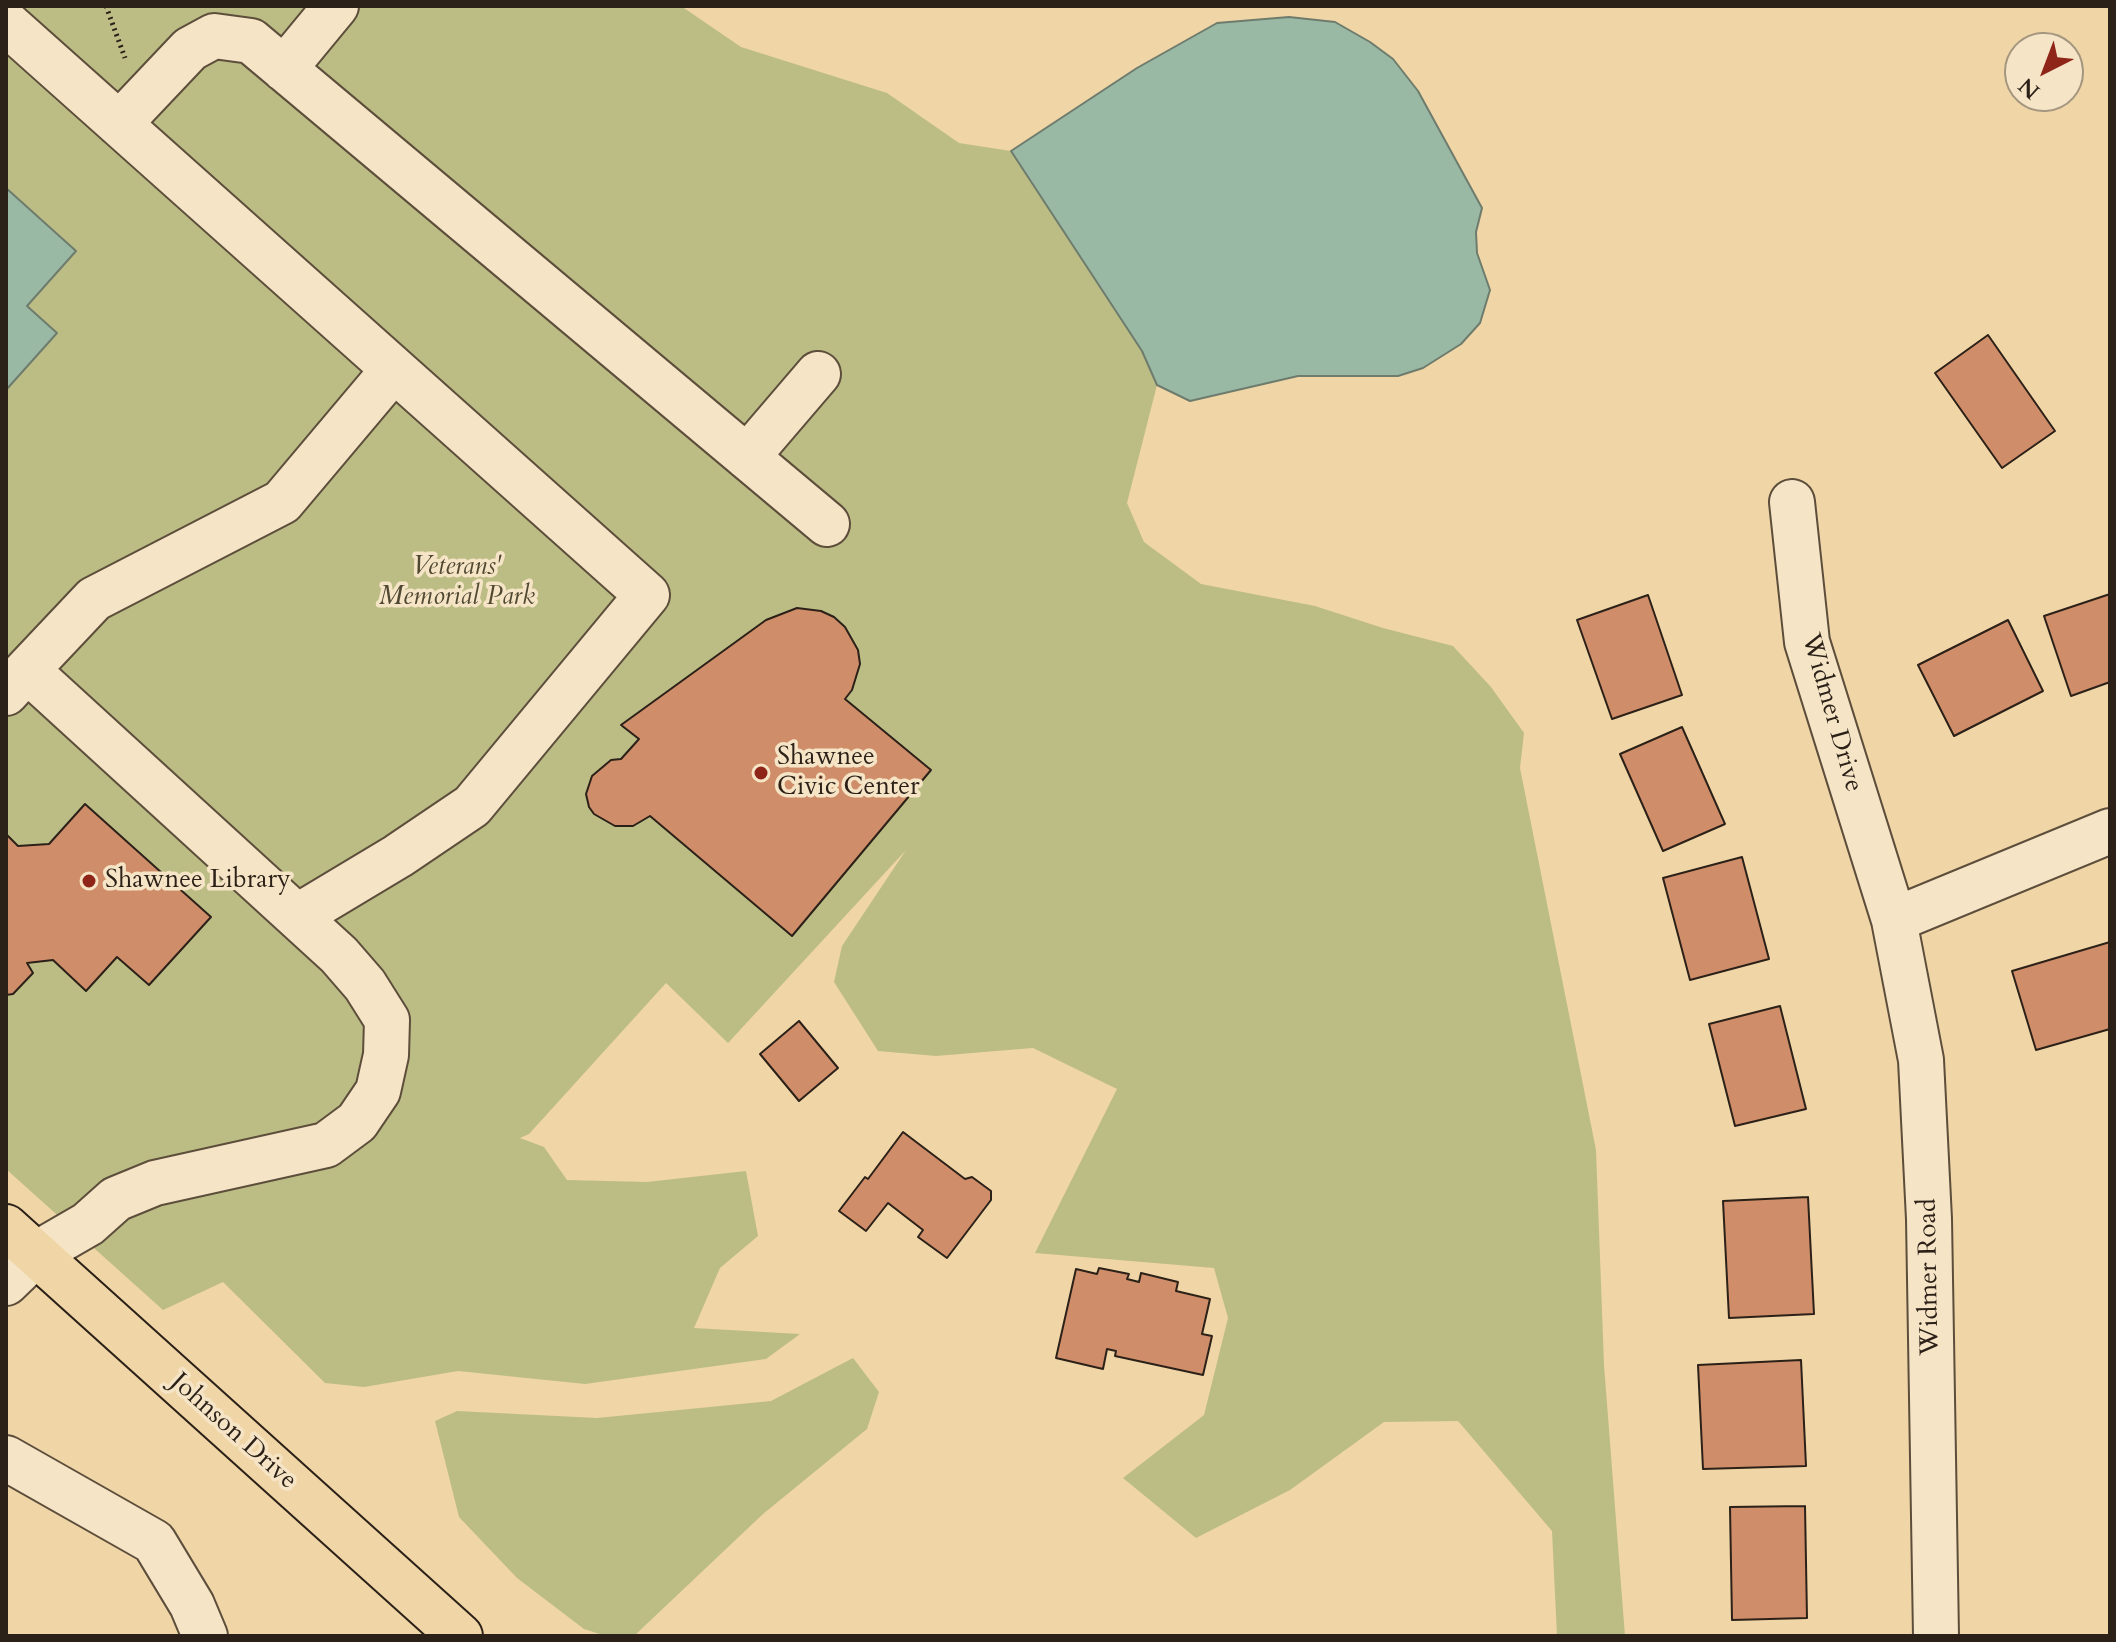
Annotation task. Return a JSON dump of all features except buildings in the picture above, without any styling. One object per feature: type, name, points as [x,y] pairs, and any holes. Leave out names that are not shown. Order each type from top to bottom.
[{"type":"main road","name":"Johnson Drive","points":[[16,1255],[460,1636]]},
{"type":"street","points":[[284,69],[336,6]]},
{"type":"street","points":[[6,23],[647,595],[472,806],[398,856],[298,916]]},
{"type":"street","points":[[119,124],[190,49],[214,36],[251,41],[827,524]]},
{"type":"street","points":[[16,1255],[88,1224],[116,1199],[155,1183],[326,1145],[357,1122],[378,1091],[386,1055],[387,1020],[348,965],[298,916],[17,682],[94,599],[282,502],[394,369]]},
{"type":"street","points":[[747,457],[818,374]]},
{"type":"street","name":"Widmer Drive","points":[[1792,502],[1807,642],[1894,920]]},
{"type":"street","points":[[1894,920],[2110,831]]},
{"type":"street","name":"Widmer Road","points":[[1894,920],[1921,1060],[1929,1219],[1936,1636]]},
{"type":"street","points":[[6,1458],[154,1542],[192,1605],[205,1636]]},
{"type":"path","points":[[106,6],[125,60]]},
{"type":"green space","name":"Veterans' Memorial Park","points":[[6,6],[681,6],[741,47],[887,93],[959,143],[1011,151],[1142,351],[1157,385],[1127,503],[1144,542],[1201,584],[1315,606],[1453,646],[1491,687],[1524,733],[1520,768],[1596,1150],[1604,1365],[1625,1636],[1557,1636],[1552,1531],[1458,1421],[1384,1422],[1290,1490],[1196,1538],[1123,1478],[1204,1415],[1228,1318],[1214,1268],[1035,1253],[1117,1089],[1033,1048],[936,1056],[878,1051],[834,982],[842,946],[906,850],[728,1043],[666,983],[529,1134],[520,1138],[544,1147],[567,1180],[647,1182],[746,1171],[758,1236],[720,1268],[694,1328],[800,1334],[766,1359],[585,1384],[458,1371],[364,1387],[325,1383],[223,1282],[163,1310],[6,1169]]},
{"type":"green space","points":[[853,1358],[879,1392],[867,1429],[763,1514],[634,1636],[606,1636],[584,1629],[517,1578],[459,1517],[435,1421],[457,1411],[597,1418],[771,1401]]},
{"type":"shaded area","points":[[1289,17],[1335,22],[1370,42],[1393,59],[1418,91],[1482,208],[1476,232],[1477,253],[1490,290],[1480,323],[1461,344],[1423,368],[1398,376],[1298,376],[1190,401],[1157,385],[1142,351],[1011,151],[1137,68],[1217,23]]},
{"type":"shaded area","points":[[6,188],[76,251],[27,306],[57,333],[6,390]]},
{"type":"place","name":"Shawnee Civic Center","points":[[761,773]]},
{"type":"place","name":"Shawnee Library","points":[[89,881]]}]
